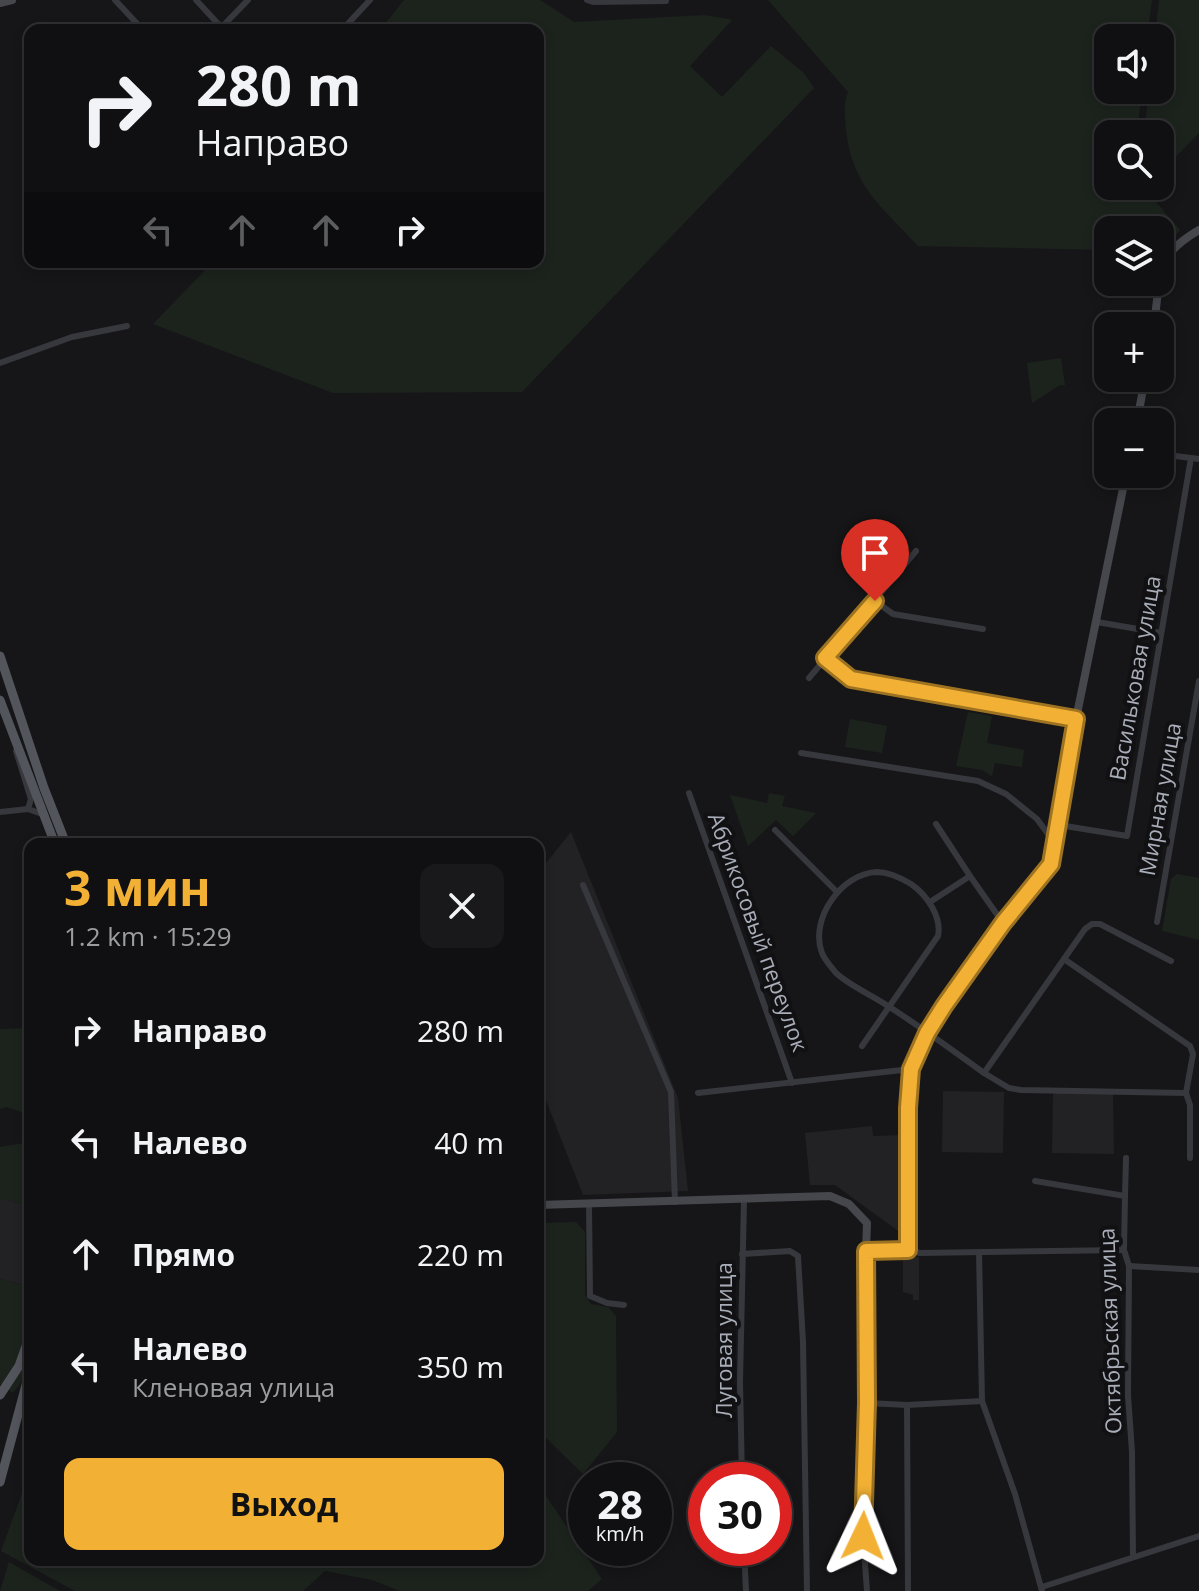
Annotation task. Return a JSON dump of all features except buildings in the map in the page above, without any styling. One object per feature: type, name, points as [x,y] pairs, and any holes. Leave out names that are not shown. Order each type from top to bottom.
[{"type":"main road","points":[[0,656],[64,838]]},
{"type":"main road","points":[[0,700],[52,838]]},
{"type":"main road","points":[[0,1395],[19,1366],[24,1352]]},
{"type":"main road","points":[[0,1482],[24,1392]]},
{"type":"street","points":[[0,3],[12,0]]},
{"type":"street","points":[[115,0],[137,24]]},
{"type":"street","points":[[196,0],[216,24]]},
{"type":"street","points":[[225,24],[248,0]]},
{"type":"street","points":[[348,24],[370,0]]},
{"type":"street","points":[[587,0],[666,1]]},
{"type":"street","points":[[1174,248],[1199,230]]},
{"type":"street","points":[[0,363],[72,337],[127,326]]},
{"type":"street","points":[[1174,456],[1195,459]]},
{"type":"street","name":"Васильковая улица","points":[[1059,825],[1127,836],[1161,633],[1195,459]]},
{"type":"street","points":[[908,1250],[911,1069],[927,1033],[1003,923],[1051,864],[1076,719],[1123,488]]},
{"type":"street","points":[[809,678],[916,551]]},
{"type":"street","points":[[875,601],[893,614],[983,629]]},
{"type":"street","points":[[1097,622],[1161,633]]},
{"type":"street","points":[[825,658],[851,679],[1076,719]]},
{"type":"street","name":"Мирная улица","points":[[1157,922],[1199,681]]},
{"type":"street","points":[[17,748],[17,759],[31,799],[28,809]]},
{"type":"street","points":[[801,753],[978,781],[1006,794],[1037,819],[1056,845]]},
{"type":"street","name":"Абрикосовый переулок","points":[[689,793],[792,1083]]},
{"type":"street","points":[[0,812],[28,809],[42,814]]},
{"type":"street","points":[[936,824],[1003,923]]},
{"type":"street","points":[[775,830],[837,892]]},
{"type":"street","points":[[862,1046],[889,1006],[938,936],[940,928],[930,902],[914,886],[895,875],[878,872],[857,876],[837,892],[819,929],[822,953],[837,974],[889,1006],[1009,1088],[1186,1093]]},
{"type":"street","points":[[930,902],[970,876]]},
{"type":"street","points":[[583,885],[671,1092],[675,1202]]},
{"type":"street","points":[[984,1073],[1085,929],[1092,924],[1100,924],[1171,961]]},
{"type":"street","points":[[1064,959],[1190,1046],[1193,1054],[1186,1093],[1190,1105],[1190,1158]]},
{"type":"street","points":[[698,1093],[911,1069]]},
{"type":"street","points":[[1125,1196],[1126,1158]]},
{"type":"street","name":"Октябрьская улица","points":[[1035,1181],[1125,1196],[1124,1250],[1129,1266],[1128,1395],[1133,1557]]},
{"type":"street","points":[[544,1205],[830,1196],[849,1204],[867,1223],[863,1536],[867,1591]]},
{"type":"street","name":"Луговая улица","points":[[742,1462],[744,1200]]},
{"type":"street","points":[[589,1204],[590,1296],[607,1303],[624,1305]]},
{"type":"street","points":[[866,1251],[1124,1250]]},
{"type":"street","points":[[742,1254],[790,1251],[798,1256],[803,1342],[807,1591]]},
{"type":"street","points":[[979,1252],[982,1401],[1015,1494],[1042,1589],[1199,1536]]},
{"type":"street","points":[[1129,1266],[1199,1270]]},
{"type":"street","points":[[867,1403],[907,1405],[982,1401]]},
{"type":"street","points":[[907,1405],[908,1591]]},
{"type":"street","points":[[745,1566],[746,1591]]},
{"type":"shaded area","points":[[404,0],[540,0],[574,22],[704,15],[732,20],[690,66],[722,97],[771,46],[804,73],[814,88],[522,392],[333,393],[153,324],[207,268],[544,268],[544,24],[385,24]]},
{"type":"shaded area","points":[[768,0],[1152,0],[1149,24],[1094,24],[1094,104],[1140,104],[1139,120],[1094,120],[1094,200],[1154,200],[1168,216],[1094,216],[1094,250],[918,246],[881,207],[855,166],[846,130],[848,92]]},
{"type":"shaded area","points":[[1159,0],[1199,0],[1199,133],[1174,159],[1174,120],[1146,120],[1147,104],[1174,104],[1174,24],[1156,24]]},
{"type":"shaded area","points":[[1174,223],[1180,230],[1174,237]]},
{"type":"shaded area","points":[[1061,358],[1065,385],[1032,403],[1027,363]]},
{"type":"shaded area","points":[[968,712],[992,716],[987,743],[1024,750],[1022,767],[995,763],[992,776],[982,770],[956,766]]},
{"type":"shaded area","points":[[850,719],[887,726],[882,753],[845,747]]},
{"type":"shaded area","points":[[769,793],[785,796],[782,806],[816,813],[793,836],[776,820],[748,846],[730,795],[767,803]]},
{"type":"shaded area","points":[[571,832],[678,1098],[688,1191],[583,1195],[544,1095],[544,866]]},
{"type":"shaded area","points":[[1177,874],[1199,878],[1199,940],[1162,931],[1171,879]]},
{"type":"shaded area","points":[[24,1028],[24,1113],[7,1107],[0,1109],[0,1029]]},
{"type":"shaded area","points":[[943,1091],[1004,1092],[1003,1153],[942,1152]]},
{"type":"shaded area","points":[[1053,1092],[1113,1094],[1114,1154],[1052,1153]]},
{"type":"shaded area","points":[[872,1126],[873,1136],[901,1135],[901,1233],[835,1185],[810,1185],[805,1133]]},
{"type":"shaded area","points":[[24,1143],[24,1210],[22,1204],[0,1198],[0,1147]]},
{"type":"shaded area","points":[[0,1198],[22,1204],[24,1210],[24,1285],[0,1279]]},
{"type":"shaded area","points":[[576,1222],[585,1232],[585,1294],[591,1304],[608,1307],[616,1316],[617,1432],[593,1462],[571,1462],[544,1436],[544,1223]]},
{"type":"shaded area","points":[[903,1257],[919,1257],[919,1300],[913,1300],[913,1295],[903,1292]]},
{"type":"shaded area","points":[[0,1279],[24,1285],[24,1379],[13,1393],[0,1384]]},
{"type":"shaded area","points":[[24,1488],[24,1563],[1,1551]]},
{"type":"shaded area","points":[[544,1493],[568,1529],[568,1566],[593,1566],[602,1579],[588,1591],[400,1591],[372,1580],[325,1571],[303,1591],[75,1591],[29,1566],[544,1566]]},
{"type":"shaded area","points":[[9,1562],[60,1591],[0,1591]]},
{"type":"route","points":[[863,1536],[867,1403],[866,1251],[908,1250],[911,1069],[927,1033],[944,1006],[1003,923],[1051,864],[1076,719],[851,679],[825,658],[875,601]]}]
